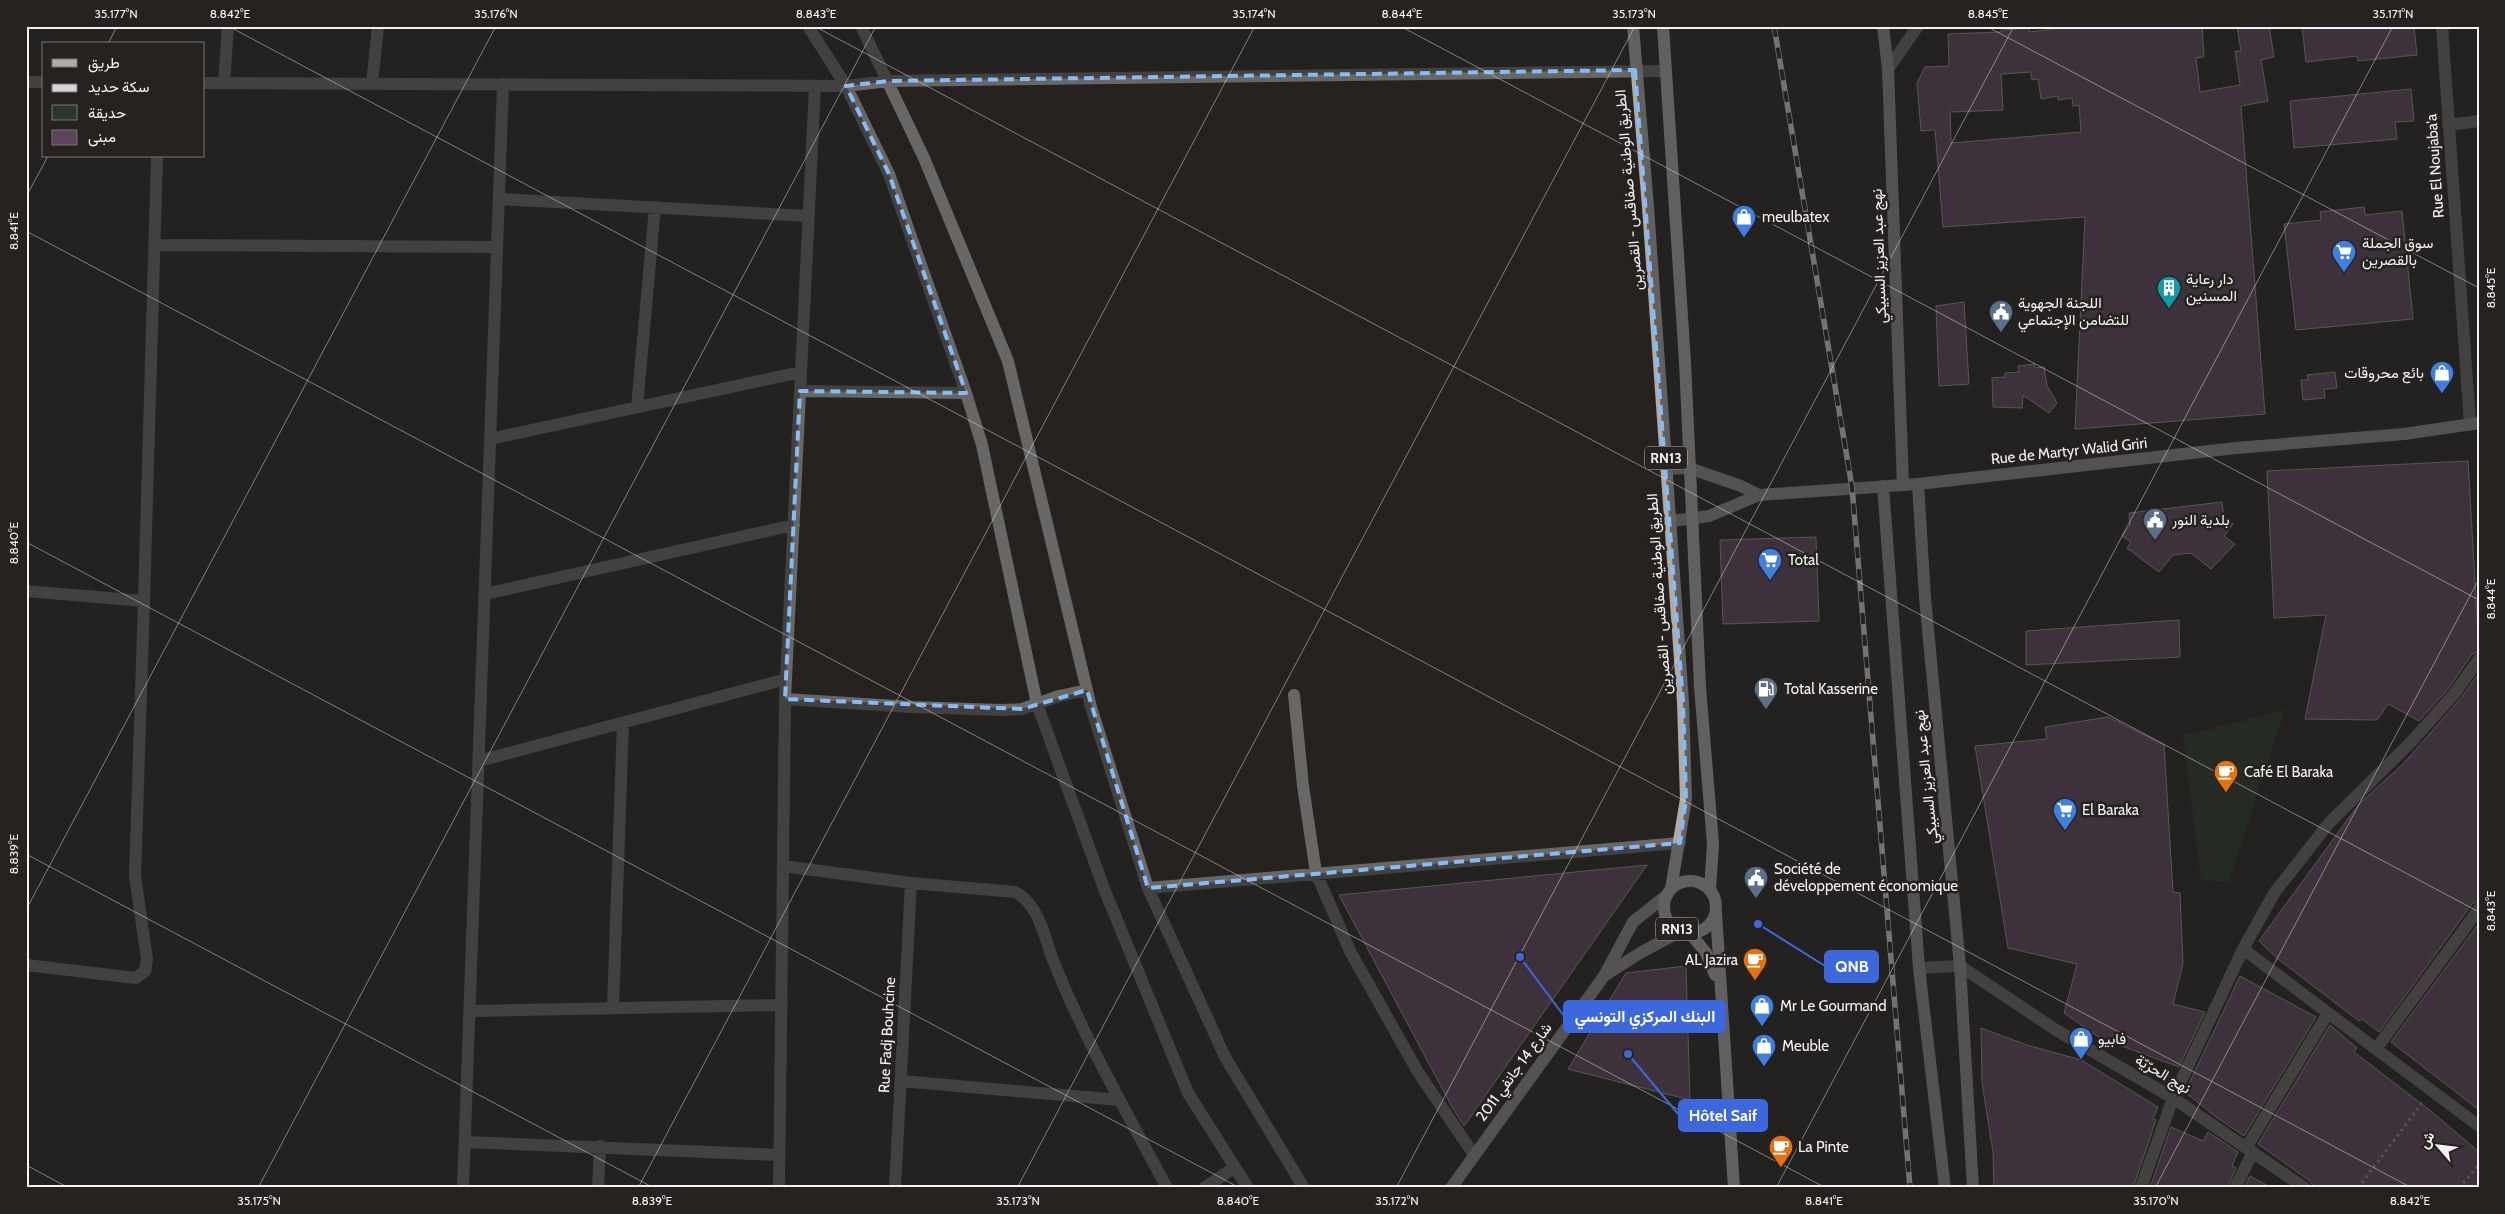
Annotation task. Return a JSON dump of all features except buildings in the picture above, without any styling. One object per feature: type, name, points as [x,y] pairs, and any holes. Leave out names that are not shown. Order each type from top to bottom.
[{"type":"main road","name":"الطريق الوطنية صفاقس - القصرين","points":[[1633,26],[1635,70],[1648,207],[1683,702],[1686,789],[1680,843],[1669,892]]},
{"type":"main road","name":"RN13","points":[[1663,26],[1678,233],[1700,688],[1713,844],[1710,889],[1714,896],[1716,913],[1734,1188]]},
{"type":"main road","points":[[1669,892],[1678,883],[1695,880],[1710,889]]},
{"type":"main road","name":"RN13","points":[[1669,892],[1665,913],[1674,927],[1685,932],[1706,953],[1720,991]]},
{"type":"main road","name":"RN13","points":[[1685,932],[1706,928],[1716,913]]},
{"type":"street","points":[[224,83],[228,26]]},
{"type":"street","points":[[372,84],[378,26]]},
{"type":"street","points":[[808,26],[846,86],[890,174],[966,393],[982,445],[1037,704],[1105,891],[1188,1093],[1248,1188]]},
{"type":"street","points":[[861,26],[889,81],[924,158],[1008,362],[1087,690],[1148,888],[1225,1057],[1304,1188]]},
{"type":"street","name":"نهج عبد العزيز السبيكي","points":[[1883,26],[1888,69],[1903,485]]},
{"type":"street","points":[[1888,69],[1918,26]]},
{"type":"street","name":"Rue El Noujaba'a","points":[[2442,26],[2448,125],[2474,423]]},
{"type":"street","points":[[205,83],[846,86],[889,81],[1665,71]]},
{"type":"street","points":[[26,82],[42,82]]},
{"type":"street","points":[[463,1188],[503,84]]},
{"type":"street","points":[[779,1188],[785,698],[815,86]]},
{"type":"street","points":[[2448,125],[2479,121]]},
{"type":"street","points":[[26,966],[136,978],[145,971],[147,965],[146,940],[135,876],[157,158]]},
{"type":"street","points":[[499,199],[809,216]]},
{"type":"street","points":[[637,407],[655,208]]},
{"type":"street","points":[[154,245],[497,248]]},
{"type":"street","points":[[490,439],[801,372]]},
{"type":"street","points":[[800,390],[966,393]]},
{"type":"street","name":"Rue de Martyr Walid Griri","points":[[1666,469],[1689,468],[1742,486],[1759,495],[1918,484],[2236,448],[2404,434],[2474,423]]},
{"type":"street","name":"نهج عبد العزيز السبيكي","points":[[1918,484],[1925,598],[1960,966],[1973,1188]]},
{"type":"street","name":"نهج عبد العزيز السبيكي","points":[[1883,486],[1919,968],[1944,1188]]},
{"type":"street","points":[[1670,521],[1692,520],[1730,509],[1759,495]]},
{"type":"street","points":[[485,594],[794,525]]},
{"type":"street","points":[[26,591],[144,601]]},
{"type":"street","points":[[2141,1188],[2173,1098],[2242,949],[2275,892],[2329,822],[2411,742],[2455,693],[2479,659]]},
{"type":"street","points":[[479,761],[786,679]]},
{"type":"street","points":[[785,698],[912,707],[1002,710],[1022,709],[1059,696],[1087,690]]},
{"type":"street","points":[[1294,694],[1303,786],[1316,874],[1351,953],[1418,1072],[1474,1155]]},
{"type":"street","points":[[613,1007],[623,723]]},
{"type":"street","points":[[1148,888],[1680,843]]},
{"type":"street","points":[[783,866],[910,883],[1015,892],[1029,901],[1063,985],[1119,1100],[1167,1188]]},
{"type":"street","name":"Rue Fadj Bouhcine","points":[[895,1188],[910,883]]},
{"type":"street","name":"شارع 14 جانفي 2011","points":[[1451,1188],[1604,976],[1634,922],[1669,892]]},
{"type":"street","points":[[2376,1049],[2479,910]]},
{"type":"street","name":"شارع 14 جانفي 2011","points":[[1604,976],[1640,953],[1685,932]]},
{"type":"street","points":[[2242,949],[2479,1126]]},
{"type":"street","points":[[1919,968],[1960,966]]},
{"type":"street","name":"نهج الحرّيّة","points":[[1960,966],[2056,1030],[2173,1098],[2305,1188]]},
{"type":"street","points":[[470,1011],[782,1005]]},
{"type":"street","points":[[2235,1188],[2250,1150],[2328,1013]]},
{"type":"street","points":[[900,1081],[1119,1100]]},
{"type":"street","points":[[465,1142],[779,1154]]},
{"type":"street","points":[[598,1188],[600,1146]]},
{"type":"street","points":[[1204,1188],[1235,1167]]},
{"type":"path","points":[[2358,1188],[2432,1091]]},
{"type":"path","points":[[2460,1188],[2479,1165]]},
{"type":"highlighted area","points":[[1635,70],[1683,702],[1686,799],[1680,843],[1148,888],[1087,690],[1022,709],[785,699],[800,391],[966,393],[889,174],[846,86],[889,81]]},
{"type":"green space","points":[[2285,710],[2228,882],[2201,880],[2183,736]]},
{"type":"railway","points":[[1774,26],[1852,487],[1910,1188]]},
{"type":"place","name":"meulbatex","points":[[1744,238]]},
{"type":"place","name":"سوق الجملة بالقصرين","points":[[2344,273]]},
{"type":"place","name":"دار رعاية المسنين","points":[[2169,309]]},
{"type":"place","name":"اللجنة الجهوية للتضامن الإجتماعي","points":[[2001,333]]},
{"type":"place","name":"بائع محروقات","points":[[2442,394]]},
{"type":"place","name":"بلدية النور","points":[[2155,541]]},
{"type":"place","name":"Total","points":[[1770,581]]},
{"type":"place","name":"Total Kasserine","points":[[1766,710]]},
{"type":"place","name":"Café El Baraka","points":[[2226,793]]},
{"type":"place","name":"El Baraka","points":[[2065,831]]},
{"type":"place","name":"Société de développement économique","points":[[1756,899]]},
{"type":"place","name":"QNB","points":[[1758,924]]},
{"type":"place","name":"البنك المركزي التونسي","points":[[1520,957]]},
{"type":"place","name":"AL Jazira","points":[[1755,981]]},
{"type":"place","name":"Mr Le Gourmand","points":[[1762,1027]]},
{"type":"place","name":"Hôtel Saif","points":[[1628,1054]]},
{"type":"place","name":"فابيو","points":[[2081,1060]]},
{"type":"place","name":"Meuble","points":[[1764,1067]]},
{"type":"place","name":"La Pinte","points":[[1781,1168]]}]
